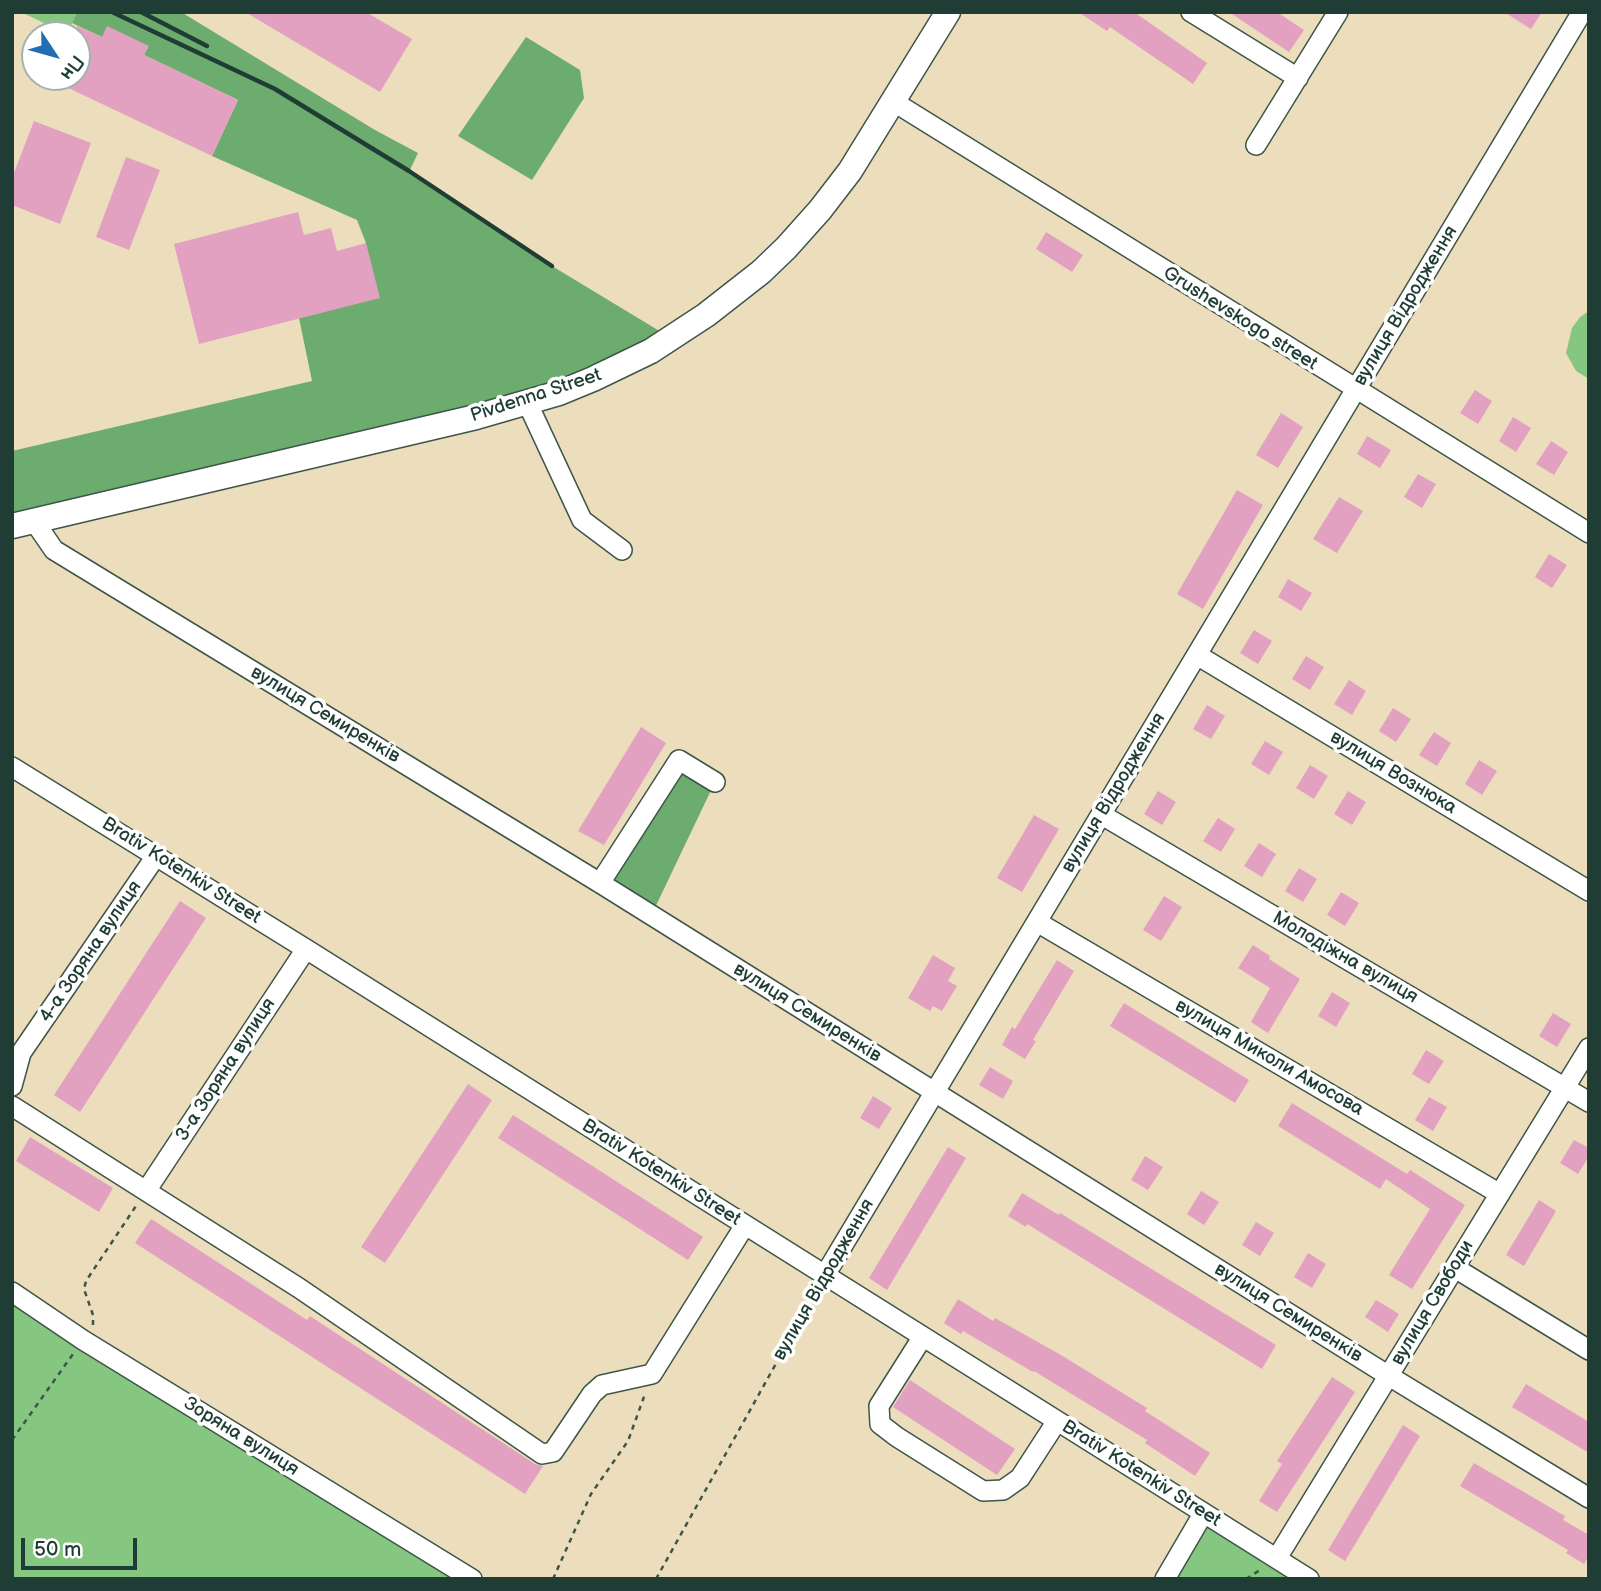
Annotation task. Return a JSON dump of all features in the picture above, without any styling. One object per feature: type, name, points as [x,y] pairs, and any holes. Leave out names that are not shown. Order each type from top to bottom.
[{"type":"main road","name":"Pivdenna Street","points":[[23,524],[476,417],[593,379],[651,351],[706,315],[761,272],[820,210],[850,171],[948,12]]},
{"type":"street","points":[[1191,12],[1298,78]]},
{"type":"street","points":[[1256,145],[1338,12]]},
{"type":"street","name":"вулиця Відродження","points":[[825,1275],[1582,12]]},
{"type":"street","name":"Grushevskogo street","points":[[894,102],[1589,533]]},
{"type":"street","points":[[527,402],[582,520],[622,550]]},
{"type":"street","name":"вулиця Семиренків","points":[[23,524],[54,550],[600,883],[1589,1498]]},
{"type":"street","name":"вулиця Вознюка","points":[[1197,655],[1589,891]]},
{"type":"street","points":[[600,883],[679,760],[715,782]]},
{"type":"street","name":"Brativ Kotenkiv Street","points":[[12,767],[1309,1579]]},
{"type":"street","name":"Молодіжна вулиця","points":[[1101,815],[1589,1102]]},
{"type":"street","name":"4-а Зоряна вулиця","points":[[12,1086],[21,1053],[156,856]]},
{"type":"street","name":"вулиця Миколи Амосова","points":[[1037,922],[1500,1194]]},
{"type":"street","name":"3-а Зоряна вулиця","points":[[146,1191],[306,949]]},
{"type":"street","name":"вулиця Свободи","points":[[1277,1558],[1589,1048]]},
{"type":"street","points":[[12,1106],[299,1288],[542,1454],[553,1452],[592,1394],[602,1385],[652,1374],[744,1225]]},
{"type":"street","points":[[1455,1268],[1589,1350]]},
{"type":"street","name":"Зоряна вулиця","points":[[12,1292],[83,1340],[472,1579]]},
{"type":"street","points":[[922,1338],[879,1406],[880,1424],[983,1491],[1003,1490],[1020,1478],[1057,1421]]},
{"type":"street","points":[[1165,1579],[1203,1514]]},
{"type":"path","name":"вулиця Відродження","points":[[656,1579],[825,1275]]},
{"type":"path","points":[[552,1579],[591,1494],[628,1441],[652,1374]]},
{"type":"path","points":[[1258,1571],[1258,1579]]},
{"type":"green space","points":[[21,12],[77,12],[73,21],[40,21]]},
{"type":"green space","points":[[77,12],[181,12],[375,130],[418,153],[409,172],[552,266],[671,338],[593,379],[12,526],[12,451],[312,381],[299,318],[366,243],[357,220],[212,156],[238,100],[144,55],[148,46],[102,37],[91,32],[91,21],[73,21]]},
{"type":"green space","points":[[526,37],[580,70],[584,98],[532,180],[458,136]]},
{"type":"green space","points":[[1589,311],[1589,379],[1576,371],[1566,353],[1572,328],[1580,317]]},
{"type":"green space","points":[[679,760],[715,782],[651,916],[600,883]]},
{"type":"green space","points":[[12,1294],[466,1579],[12,1579]]},
{"type":"green space","points":[[1203,1514],[1309,1579],[1165,1579]]},
{"type":"building","points":[[245,12],[366,12],[412,39],[380,92]]},
{"type":"building","points":[[1078,12],[1134,12],[1207,63],[1193,84],[1110,27],[1107,31]]},
{"type":"building","points":[[1229,12],[1277,12],[1304,30],[1289,52]]},
{"type":"building","points":[[1504,12],[1542,12],[1531,29]]},
{"type":"building","points":[[107,26],[149,46],[144,55],[238,100],[212,156],[75,91],[91,91],[91,32],[102,37]]},
{"type":"building","points":[[34,121],[91,143],[60,224],[12,205],[12,178]]},
{"type":"building","points":[[126,157],[160,170],[129,250],[96,237]]},
{"type":"building","points":[[298,212],[304,235],[331,228],[337,251],[366,243],[380,298],[199,344],[174,244]]},
{"type":"building","points":[[1046,232],[1083,255],[1072,272],[1036,249]]},
{"type":"building","points":[[1475,390],[1492,401],[1478,424],[1460,413]]},
{"type":"building","points":[[1281,413],[1303,427],[1278,468],[1256,455]]},
{"type":"building","points":[[1513,417],[1531,428],[1516,452],[1499,441]]},
{"type":"building","points":[[1367,436],[1391,450],[1380,468],[1357,454]]},
{"type":"building","points":[[1551,441],[1568,452],[1554,475],[1536,464]]},
{"type":"building","points":[[1418,474],[1436,484],[1422,508],[1404,497]]},
{"type":"building","points":[[1237,490],[1263,505],[1203,609],[1177,594]]},
{"type":"building","points":[[1339,497],[1363,511],[1337,553],[1313,539]]},
{"type":"building","points":[[1549,554],[1567,565],[1552,588],[1535,577]]},
{"type":"building","points":[[1288,579],[1312,593],[1301,611],[1278,597]]},
{"type":"building","points":[[1254,630],[1272,641],[1258,664],[1240,653]]},
{"type":"building","points":[[1306,656],[1324,667],[1310,690],[1292,679]]},
{"type":"building","points":[[1349,680],[1366,691],[1352,715],[1334,704]]},
{"type":"building","points":[[1207,705],[1225,716],[1211,739],[1193,729]]},
{"type":"building","points":[[1393,708],[1411,719],[1396,742],[1379,731]]},
{"type":"building","points":[[641,727],[666,743],[604,845],[578,831]]},
{"type":"building","points":[[1434,732],[1451,743],[1437,766],[1419,755]]},
{"type":"building","points":[[1265,741],[1283,752],[1269,775],[1251,764]]},
{"type":"building","points":[[1479,760],[1497,771],[1482,795],[1465,784]]},
{"type":"building","points":[[1310,765],[1328,776],[1314,799],[1296,788]]},
{"type":"building","points":[[1158,791],[1176,802],[1162,825],[1144,814]]},
{"type":"building","points":[[1348,791],[1366,802],[1352,825],[1334,814]]},
{"type":"building","points":[[1034,815],[1059,829],[1022,892],[997,878]]},
{"type":"building","points":[[1218,818],[1235,829],[1221,852],[1203,841]]},
{"type":"building","points":[[1259,843],[1276,854],[1262,877],[1244,866]]},
{"type":"building","points":[[1299,868],[1317,879],[1303,902],[1285,891]]},
{"type":"building","points":[[1341,892],[1359,903],[1345,926],[1327,915]]},
{"type":"building","points":[[1164,896],[1182,907],[1161,941],[1143,930]]},
{"type":"building","points":[[180,901],[206,918],[80,1112],[54,1095]]},
{"type":"building","points":[[1253,945],[1300,979],[1268,1033],[1251,1022],[1270,988],[1238,968]]},
{"type":"building","points":[[933,955],[955,968],[948,981],[957,986],[942,1011],[933,1006],[930,1011],[908,998]]},
{"type":"building","points":[[1057,960],[1074,971],[1033,1040],[1036,1041],[1025,1059],[1002,1045],[1012,1027],[1015,1029]]},
{"type":"building","points":[[1332,992],[1350,1003],[1336,1027],[1318,1016]]},
{"type":"building","points":[[1124,1003],[1249,1080],[1235,1103],[1110,1026]]},
{"type":"building","points":[[1553,1013],[1571,1024],[1557,1047],[1539,1036]]},
{"type":"building","points":[[1426,1050],[1444,1061],[1429,1084],[1412,1074]]},
{"type":"building","points":[[990,1067],[1013,1081],[1003,1099],[979,1085]]},
{"type":"building","points":[[468,1084],[492,1100],[385,1263],[361,1247]]},
{"type":"building","points":[[873,1096],[892,1108],[879,1129],[860,1118]]},
{"type":"building","points":[[1429,1097],[1447,1107],[1433,1131],[1415,1120]]},
{"type":"building","points":[[1292,1103],[1407,1174],[1410,1170],[1465,1205],[1412,1289],[1389,1275],[1430,1209],[1386,1179],[1380,1189],[1278,1126]]},
{"type":"building","points":[[513,1115],[703,1237],[688,1260],[498,1138]]},
{"type":"building","points":[[30,1137],[113,1188],[99,1212],[16,1161]]},
{"type":"building","points":[[1574,1140],[1589,1148],[1589,1156],[1578,1174],[1560,1163]]},
{"type":"building","points":[[948,1147],[966,1158],[887,1290],[869,1278]]},
{"type":"building","points":[[1145,1156],[1163,1167],[1148,1190],[1131,1180]]},
{"type":"building","points":[[1201,1191],[1219,1202],[1204,1225],[1187,1214]]},
{"type":"building","points":[[1022,1193],[1059,1215],[1060,1213],[1276,1345],[1262,1369],[1027,1224],[1026,1227],[1008,1216]]},
{"type":"building","points":[[1539,1200],[1556,1211],[1524,1266],[1506,1255]]},
{"type":"building","points":[[151,1219],[307,1320],[310,1316],[535,1464],[543,1466],[525,1494],[135,1243]]},
{"type":"building","points":[[1256,1222],[1274,1233],[1260,1256],[1242,1245]]},
{"type":"building","points":[[1308,1253],[1326,1264],[1312,1288],[1294,1277]]},
{"type":"building","points":[[958,1299],[993,1321],[995,1318],[1061,1355],[1147,1408],[1145,1411],[1210,1453],[1195,1476],[1145,1443],[1147,1440],[1034,1371],[944,1323]]},
{"type":"building","points":[[1376,1300],[1399,1314],[1388,1332],[1365,1317]]},
{"type":"building","points":[[1332,1377],[1355,1392],[1277,1512],[1259,1501],[1282,1464],[1277,1461]]},
{"type":"building","points":[[910,1380],[1015,1449],[997,1475],[893,1407]]},
{"type":"building","points":[[1526,1384],[1589,1422],[1589,1453],[1512,1407]]},
{"type":"building","points":[[1403,1425],[1420,1436],[1345,1561],[1328,1550]]},
{"type":"building","points":[[1474,1463],[1565,1516],[1563,1520],[1589,1535],[1589,1556],[1584,1564],[1566,1553],[1568,1550],[1460,1486]]},
{"type":"railway","points":[[112,12],[275,89],[409,171],[552,266]]},
{"type":"railway","points":[[141,12],[207,46]]}]
